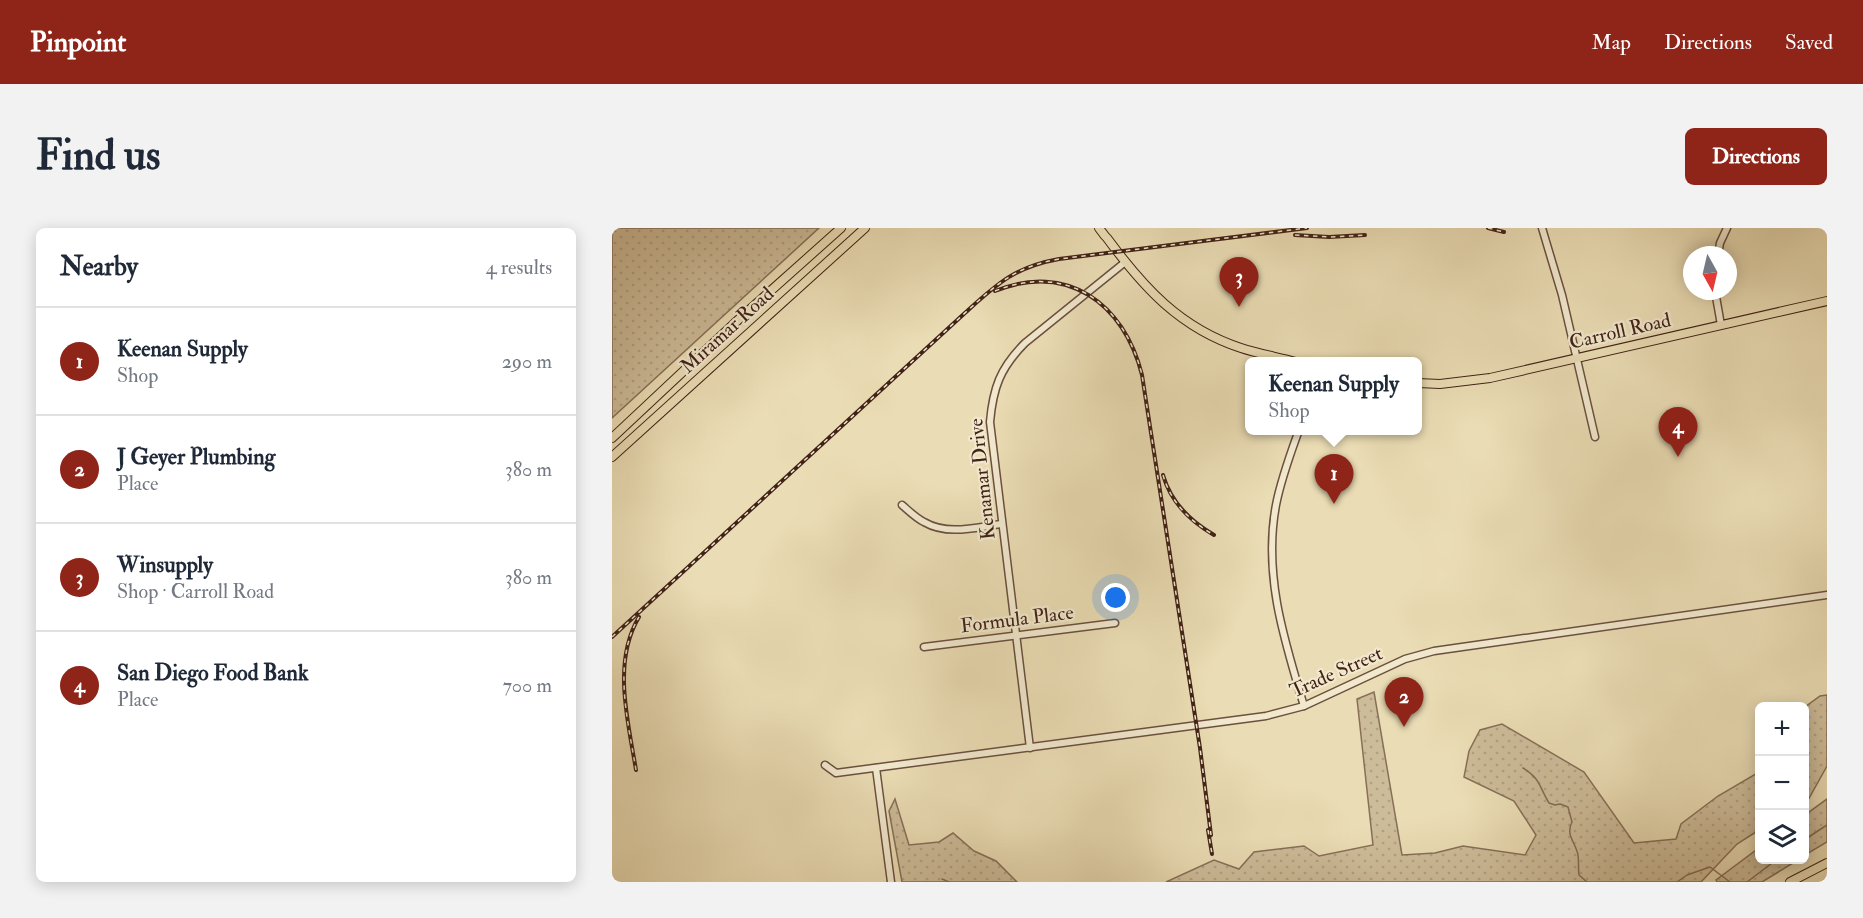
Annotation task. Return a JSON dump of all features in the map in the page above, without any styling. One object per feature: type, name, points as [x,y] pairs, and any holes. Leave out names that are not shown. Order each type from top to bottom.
[{"type":"main road","name":"Miramar Road","points":[[612,438],[738,320],[842,228]]},
{"type":"main road","name":"Miramar Road","points":[[612,457],[865,228]]},
{"type":"main road","points":[[1099,228],[1124,263],[1151,293],[1191,324],[1241,348],[1276,357]]},
{"type":"main road","name":"Carroll Road","points":[[1422,383],[1474,381],[1827,300]]},
{"type":"main road","points":[[1790,882],[1827,863]]},
{"type":"street","points":[[1542,228],[1562,295],[1595,437]]},
{"type":"street","points":[[1720,246],[1727,228]]},
{"type":"street","name":"Kenamar Drive","points":[[1030,748],[990,422],[992,397],[1011,357],[1024,343],[1124,263]]},
{"type":"street","points":[[1717,300],[1721,325]]},
{"type":"street","points":[[1297,435],[1282,479],[1272,542],[1274,591],[1281,630],[1304,706]]},
{"type":"street","points":[[902,505],[924,522],[938,528],[951,530],[1002,524]]},
{"type":"street","name":"Trade Street","points":[[825,765],[836,773],[1266,716],[1304,706],[1405,659],[1434,651],[1827,596]]},
{"type":"street","name":"Formula Place","points":[[924,647],[1115,623]]},
{"type":"street","points":[[876,768],[891,882]]},
{"type":"shaded area","points":[[612,228],[819,228],[612,418]]},
{"type":"shaded area","points":[[1374,692],[1402,855],[1435,853],[1463,846],[1525,855],[1536,835],[1514,801],[1464,777],[1469,751],[1480,730],[1502,724],[1584,772],[1634,843],[1676,839],[1681,824],[1718,796],[1755,774],[1755,833],[1737,844],[1701,882],[1166,882],[1214,860],[1239,869],[1254,852],[1304,846],[1319,856],[1373,845],[1357,699]]},
{"type":"shaded area","points":[[1827,695],[1827,766],[1809,798],[1809,704],[1820,696]]},
{"type":"shaded area","points":[[895,799],[909,845],[939,842],[953,833],[974,851],[996,861],[1017,882],[902,882],[889,811]]},
{"type":"shaded area","points":[[1827,799],[1827,842],[1809,853],[1809,812]]},
{"type":"shaded area","points":[[1755,851],[1755,864],[1791,864],[1762,882],[1717,882],[1716,880]]},
{"type":"waterway","points":[[1523,768],[1536,780],[1549,803],[1568,807],[1572,822],[1570,835],[1578,855],[1579,875],[1587,882]]},
{"type":"waterway","points":[[1809,837],[1827,825]]},
{"type":"waterway","points":[[1747,882],[1771,864]]},
{"type":"waterway","points":[[1677,882],[1687,875],[1710,867],[1730,882]]},
{"type":"waterway","points":[[942,879],[949,882]]},
{"type":"railway","points":[[612,637],[966,312],[1008,278],[1030,267],[1059,259],[1307,228]]},
{"type":"railway","points":[[1488,228],[1504,232]]},
{"type":"railway","points":[[1295,235],[1329,237],[1365,235]]},
{"type":"railway","points":[[995,291],[1021,283],[1046,282],[1068,286],[1089,295],[1107,309],[1122,327],[1133,350],[1142,375],[1200,748],[1211,835]]},
{"type":"railway","points":[[1163,475],[1176,503],[1197,524],[1214,535]]},
{"type":"railway","points":[[636,770],[626,712],[624,672],[631,634],[639,617]]},
{"type":"railway","points":[[1208,830],[1212,854]]},
{"type":"place","name":"Winsupply","points":[[1239,307]]},
{"type":"place","name":"San Diego Food Bank","points":[[1678,457]]},
{"type":"place","name":"Keenan Supply","points":[[1334,504]]},
{"type":"place","name":"J Geyer Plumbing","points":[[1404,727]]}]
